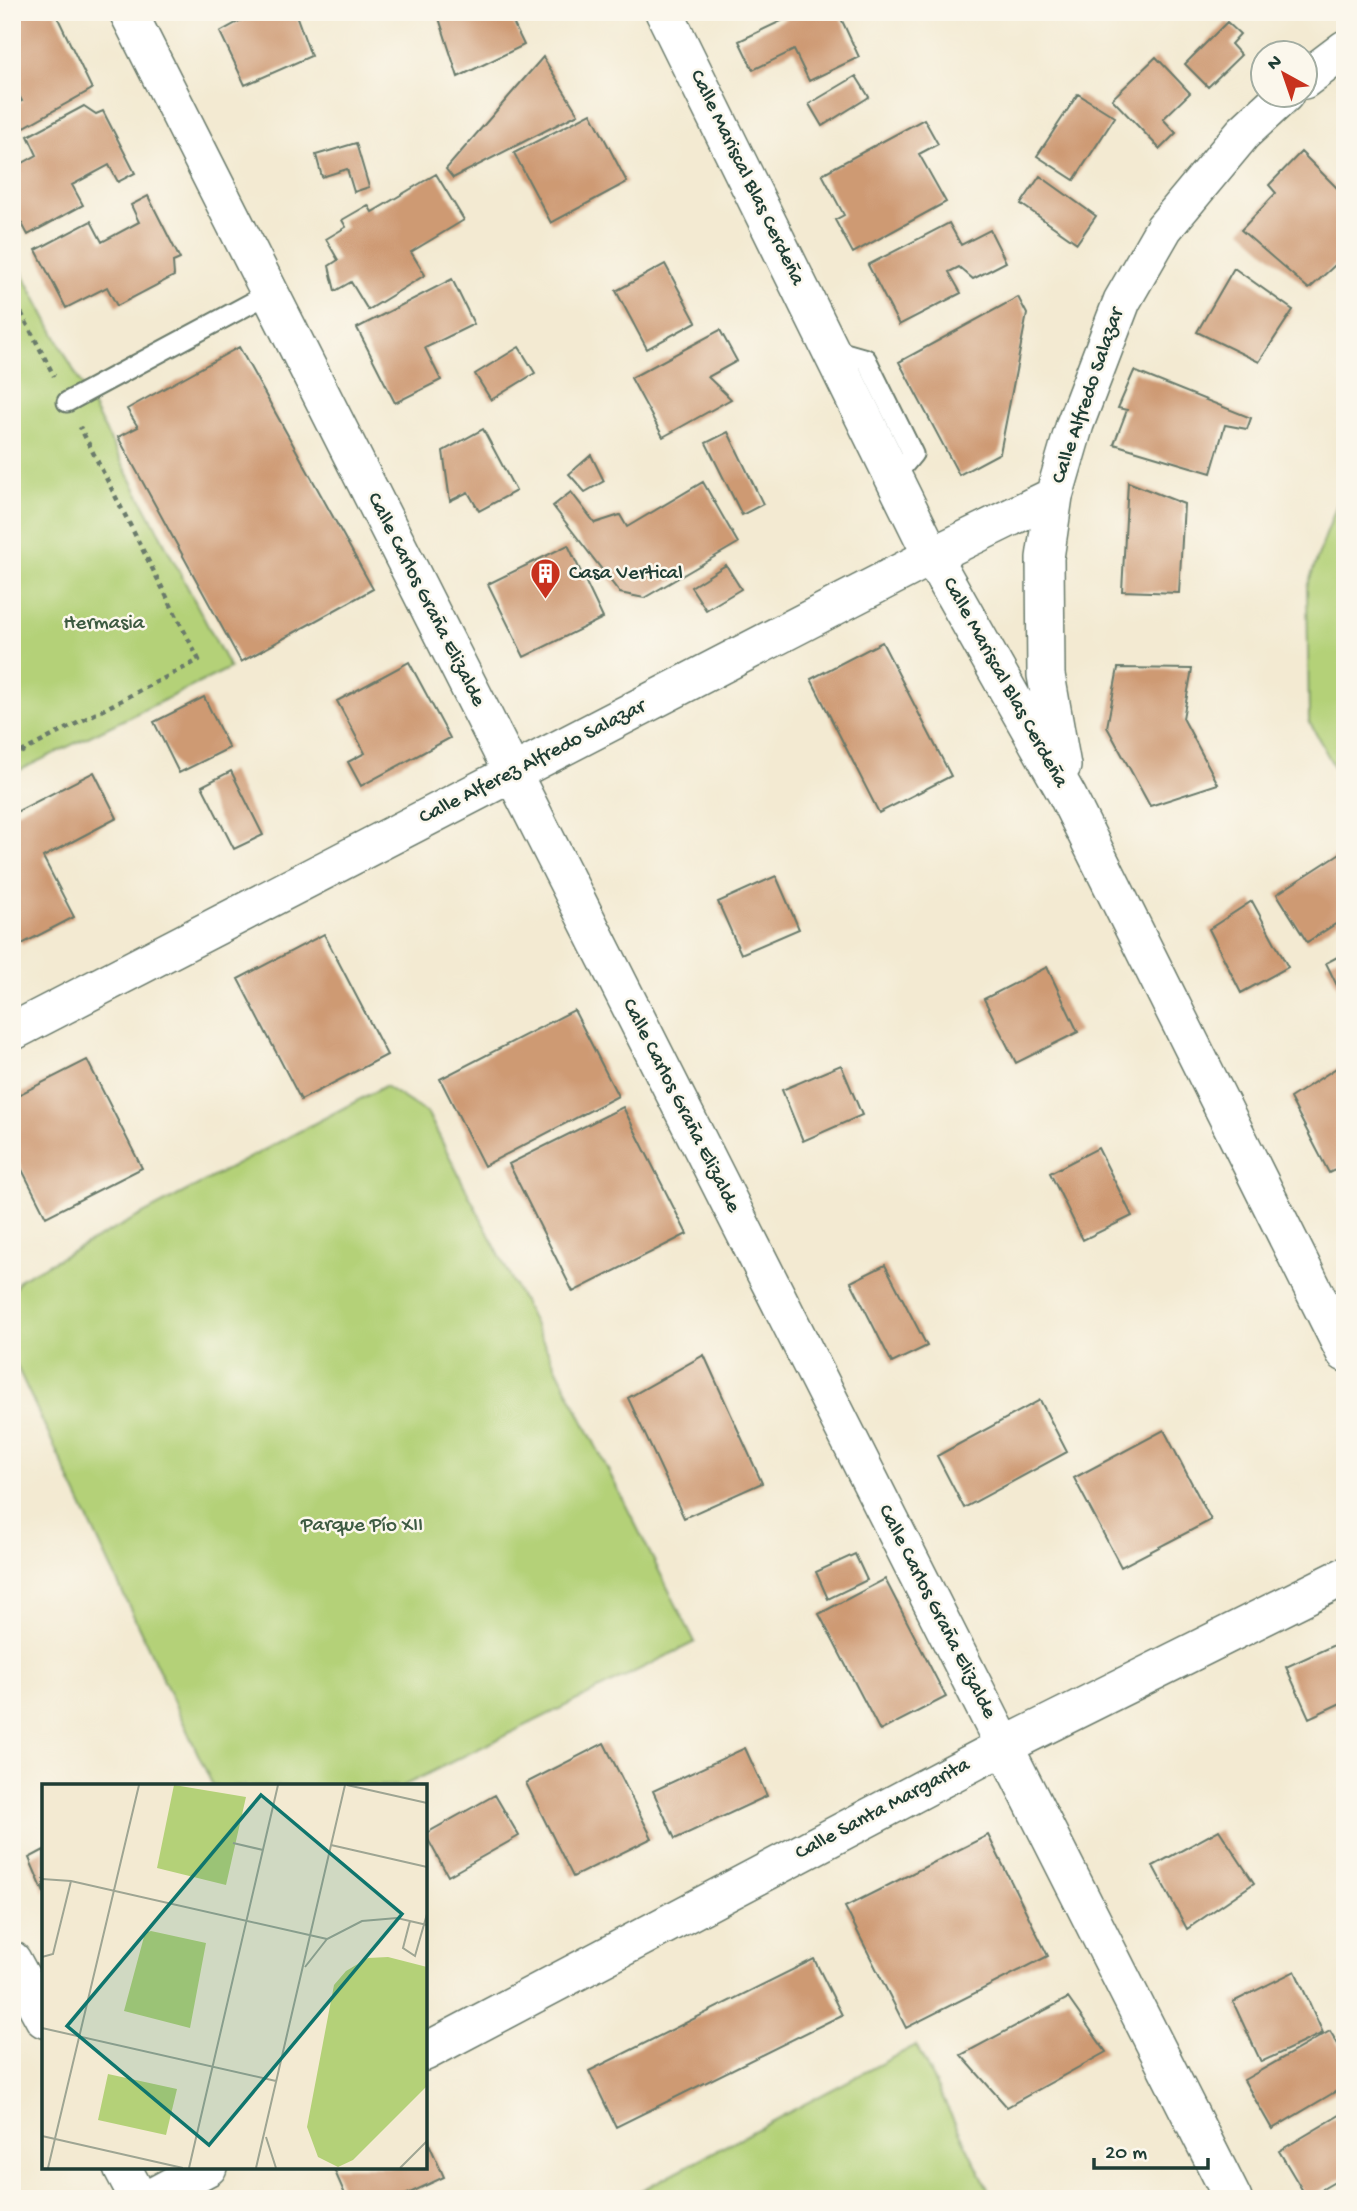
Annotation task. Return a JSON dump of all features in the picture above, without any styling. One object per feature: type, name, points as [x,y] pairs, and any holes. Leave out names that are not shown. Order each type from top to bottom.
[{"type":"street","name":"Calle Carlos Graña Elizalde","points":[[128,12],[1233,2199]]},
{"type":"street","name":"Calle Mariscal Blas Cerdeña","points":[[664,12],[932,556],[1067,795],[1345,1353]]},
{"type":"street","points":[[1318,69],[1345,49]]},
{"type":"street","name":"Calle Alfredo Salazar","points":[[1067,795],[1046,675],[1045,558],[1054,495],[1074,424],[1122,301],[1164,228],[1243,133],[1270,108]]},
{"type":"street","name":"Calle Alferez Alfredo Salazar","points":[[12,1032],[1054,495]]},
{"type":"street","name":"Calle Santa Margarita","points":[[427,2051],[1004,1746],[1345,1576]]},
{"type":"street","points":[[12,1960],[42,2015]]},
{"type":"street","points":[[123,2169],[139,2199]]},
{"type":"street","points":[[148,2199],[204,2169]]},
{"type":"lane","points":[[67,402],[270,293]]},
{"type":"path","points":[[12,295],[199,660],[12,757]]},
{"type":"green space","name":"Hermasia","points":[[12,253],[230,668],[12,774]]},
{"type":"green space","points":[[1345,482],[1345,787],[1309,721],[1307,587]]},
{"type":"green space","name":"Parque Pío XII","points":[[385,1086],[428,1114],[695,1642],[407,1784],[212,1784],[12,1356],[12,1294],[20,1279]]},
{"type":"green space","points":[[916,2045],[993,2199],[625,2199]]},
{"type":"building","points":[[12,12],[55,12],[92,89],[12,134],[12,105],[22,101],[12,82]]},
{"type":"building","points":[[256,12],[295,12],[311,56],[245,85],[220,32]]},
{"type":"building","points":[[447,12],[508,12],[524,45],[458,77],[439,18]]},
{"type":"building","points":[[800,12],[838,12],[859,57],[809,81],[794,50],[753,70],[739,41]]},
{"type":"building","points":[[1227,22],[1240,34],[1231,44],[1241,55],[1208,87],[1185,64]]},
{"type":"building","points":[[543,57],[578,114],[453,178],[446,169]]},
{"type":"building","points":[[1156,57],[1190,93],[1163,119],[1176,133],[1160,149],[1112,99]]},
{"type":"building","points":[[856,76],[869,97],[822,126],[809,104]]},
{"type":"building","points":[[1078,94],[1115,117],[1074,180],[1037,156]]},
{"type":"building","points":[[84,106],[96,114],[103,111],[135,173],[118,182],[109,165],[72,185],[83,205],[28,235],[12,205],[12,169],[37,155],[28,136]]},
{"type":"building","points":[[591,113],[627,182],[551,223],[514,153]]},
{"type":"building","points":[[924,119],[938,144],[919,154],[946,202],[853,253],[835,220],[844,215],[822,174]]},
{"type":"building","points":[[356,143],[369,187],[354,192],[347,169],[322,177],[316,155]]},
{"type":"building","points":[[1301,152],[1345,196],[1345,256],[1309,289],[1241,230],[1276,193],[1269,185]]},
{"type":"building","points":[[436,174],[464,220],[411,252],[425,275],[368,310],[351,282],[335,291],[329,266],[338,260],[326,239],[346,227],[342,220],[368,205],[372,212]]},
{"type":"building","points":[[1040,176],[1096,216],[1077,243],[1021,204]]},
{"type":"building","points":[[148,196],[180,259],[173,262],[174,276],[117,306],[107,287],[66,308],[36,250],[91,221],[102,242],[139,222],[131,205]]},
{"type":"building","points":[[949,223],[961,245],[990,230],[1006,262],[973,279],[959,267],[949,272],[961,293],[899,325],[868,265]]},
{"type":"building","points":[[665,264],[696,322],[647,349],[616,291]]},
{"type":"building","points":[[1234,268],[1293,310],[1259,362],[1197,332]]},
{"type":"building","points":[[452,279],[474,324],[425,348],[441,380],[395,403],[357,328]]},
{"type":"building","points":[[1018,297],[1027,314],[1000,453],[959,475],[899,362]]},
{"type":"building","points":[[720,330],[737,361],[708,377],[731,399],[663,437],[631,378]]},
{"type":"building","points":[[239,347],[373,589],[241,662],[118,437],[138,427],[127,409]]},
{"type":"building","points":[[519,347],[535,373],[491,400],[475,374]]},
{"type":"building","points":[[1134,371],[1251,418],[1247,429],[1225,425],[1211,473],[1114,444],[1127,410],[1118,408]]},
{"type":"building","points":[[483,429],[516,491],[479,511],[468,492],[450,501],[443,451]]},
{"type":"building","points":[[728,432],[763,504],[742,515],[706,443]]},
{"type":"building","points":[[591,455],[604,481],[585,492],[569,474]]},
{"type":"building","points":[[703,482],[738,543],[644,598],[620,593],[553,506],[571,492],[595,523],[620,515],[627,527]]},
{"type":"building","points":[[1128,482],[1184,504],[1179,593],[1122,591]]},
{"type":"building","name":"Casa Vertical","points":[[568,545],[603,618],[524,657],[488,584]]},
{"type":"building","points":[[726,565],[741,589],[706,610],[691,587]]},
{"type":"building","points":[[882,642],[951,776],[879,813],[811,679]]},
{"type":"building","points":[[409,662],[450,738],[361,786],[348,762],[365,753],[337,701]]},
{"type":"building","points":[[1118,668],[1192,669],[1183,718],[1218,784],[1150,806],[1107,727]]},
{"type":"building","points":[[204,697],[229,748],[179,773],[154,722]]},
{"type":"building","points":[[231,771],[263,835],[234,849],[202,786]]},
{"type":"building","points":[[94,772],[117,818],[43,857],[74,917],[22,944],[12,925],[12,814]]},
{"type":"building","points":[[1345,850],[1345,918],[1307,942],[1277,894]]},
{"type":"building","points":[[776,876],[799,929],[741,954],[718,902]]},
{"type":"building","points":[[1252,901],[1288,967],[1241,993],[1209,929]]},
{"type":"building","points":[[324,934],[387,1055],[301,1100],[238,979]]},
{"type":"building","points":[[1345,953],[1345,1002],[1326,963]]},
{"type":"building","points":[[1047,967],[1078,1032],[1016,1063],[984,999]]},
{"type":"building","points":[[574,1010],[618,1096],[484,1166],[440,1079]]},
{"type":"building","points":[[87,1060],[142,1168],[46,1217],[12,1150],[12,1098]]},
{"type":"building","points":[[841,1065],[862,1115],[803,1141],[782,1090]]},
{"type":"building","points":[[1338,1067],[1345,1081],[1345,1165],[1329,1173],[1290,1098]]},
{"type":"building","points":[[623,1107],[687,1234],[573,1292],[509,1164]]},
{"type":"building","points":[[1098,1148],[1132,1216],[1083,1240],[1050,1173]]},
{"type":"building","points":[[885,1265],[927,1346],[892,1363],[851,1282]]},
{"type":"building","points":[[704,1355],[762,1483],[684,1518],[628,1398]]},
{"type":"building","points":[[1040,1400],[1067,1452],[964,1508],[937,1456]]},
{"type":"building","points":[[1164,1430],[1211,1520],[1121,1567],[1074,1478]]},
{"type":"building","points":[[855,1554],[867,1580],[828,1599],[816,1572]]},
{"type":"building","points":[[885,1579],[946,1697],[880,1731],[819,1614]]},
{"type":"building","points":[[1345,1640],[1345,1701],[1309,1718],[1286,1667]]},
{"type":"building","points":[[604,1743],[652,1838],[573,1877],[526,1783]]},
{"type":"building","points":[[745,1748],[767,1796],[675,1839],[653,1791]]},
{"type":"building","points":[[495,1795],[519,1836],[448,1876],[427,1833]]},
{"type":"building","points":[[1219,1830],[1254,1883],[1187,1929],[1153,1866]]},
{"type":"building","points":[[988,1835],[1048,1956],[906,2028],[845,1907]]},
{"type":"building","points":[[42,1851],[42,1888],[29,1858]]},
{"type":"building","points":[[814,1959],[842,2015],[616,2127],[589,2071]]},
{"type":"building","points":[[1295,1971],[1323,2033],[1261,2062],[1233,2002]]},
{"type":"building","points":[[1068,1998],[1106,2052],[1007,2107],[961,2055]]},
{"type":"building","points":[[1330,2031],[1345,2056],[1345,2086],[1272,2129],[1244,2080]]},
{"type":"building","points":[[1345,2112],[1345,2176],[1307,2198],[1279,2151]]},
{"type":"building","points":[[427,2139],[444,2177],[397,2199],[347,2199],[334,2169],[427,2169]]},
{"type":"place","name":"Casa Vertical","points":[[546,601]]}]
